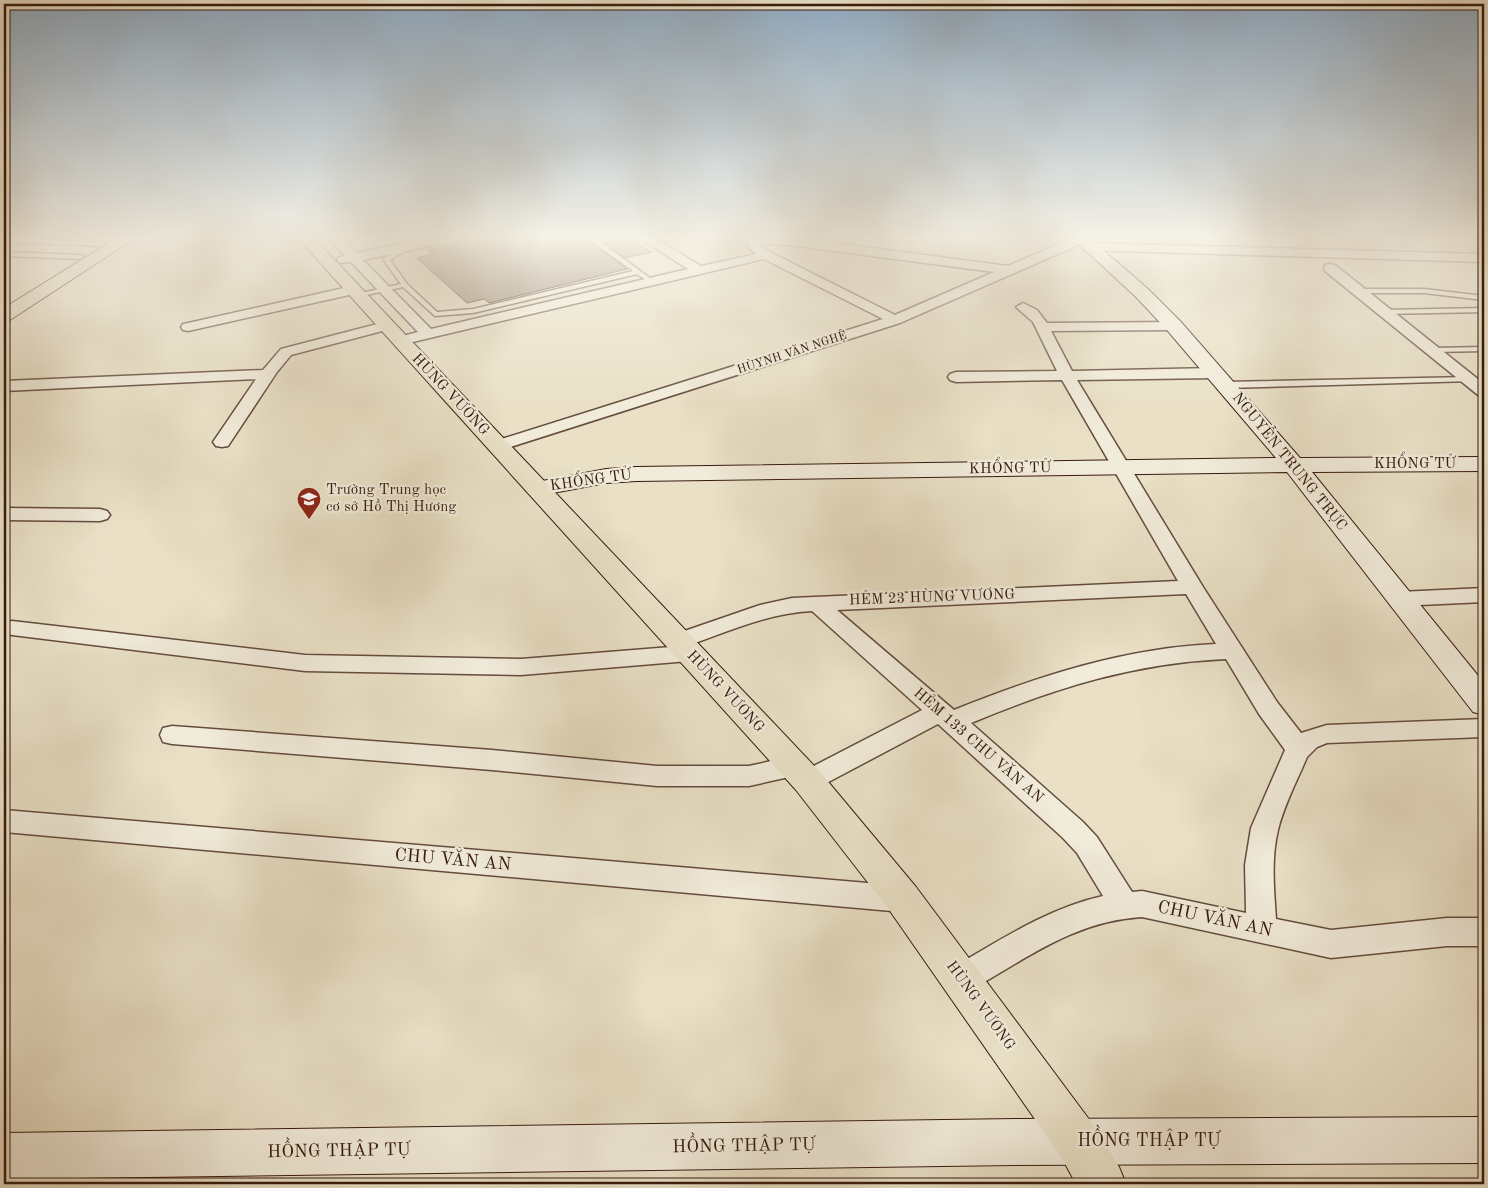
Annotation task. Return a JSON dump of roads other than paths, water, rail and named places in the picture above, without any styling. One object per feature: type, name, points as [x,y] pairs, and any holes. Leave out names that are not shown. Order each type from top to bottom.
[{"type":"main road","points":[[4,304],[25,291]]},
{"type":"main road","points":[[4,316],[43,291]]},
{"type":"main road","name":"HÙNG VƯƠNG","points":[[365,291],[405,334],[498,446],[801,774],[903,899],[1078,1142],[1102,1184]]},
{"type":"street","points":[[188,327],[363,291]]},
{"type":"street","points":[[365,291],[405,334]]},
{"type":"street","points":[[222,442],[267,374],[286,352],[500,317],[607,291]]},
{"type":"street","points":[[838,291],[895,320]]},
{"type":"street","name":"HÙYNH VĂN NGHỆ","points":[[498,446],[895,320],[960,291]]},
{"type":"street","name":"NGUYỄN TRUNG TRỰC","points":[[1140,291],[1174,326],[1294,464],[1398,598],[1484,704]]},
{"type":"street","points":[[1359,291],[1484,392]]},
{"type":"street","points":[[1023,307],[1032,313],[1042,327],[1067,376],[1192,587],[1268,708],[1298,748]]},
{"type":"street","points":[[1042,327],[1174,326]]},
{"type":"street","points":[[4,386],[267,374]]},
{"type":"street","points":[[956,377],[1101,374],[1220,379]]},
{"type":"street","name":"KHỔNG TỬ","points":[[537,489],[606,476],[636,474],[1294,464],[1484,464]]},
{"type":"street","points":[[4,514],[100,515]]},
{"type":"street","name":"HẺM 23 HÙNG VƯƠNG","points":[[12,628],[305,663],[521,667],[683,647],[768,610],[816,603],[1192,587]]},
{"type":"street","points":[[1398,598],[1484,595]]},
{"type":"street","name":"HẺM 133 CHU VĂN AN","points":[[816,603],[1074,830],[1087,845],[1124,904]]},
{"type":"street","points":[[172,735],[492,760],[657,776],[801,774],[946,717],[1095,670],[1153,658],[1232,650]]},
{"type":"street","points":[[1262,928],[1260,883],[1262,842],[1265,827],[1298,748],[1311,737],[1327,734],[1484,728]]},
{"type":"street","name":"CHU VĂN AN","points":[[4,821],[903,899]]},
{"type":"street","name":"CHU VĂN AN","points":[[961,979],[1063,923],[1086,913],[1124,904],[1142,904],[1332,944],[1447,932],[1484,932]]},
{"type":"street","name":"HỒNG THẬP TỰ","points":[[4,1156],[1078,1142],[1484,1140]]},
{"type":"lane","points":[[412,291],[435,314],[452,314],[488,308],[557,291]]},
{"type":"lane","points":[[1428,291],[1484,298]]},
{"type":"lane","points":[[488,308],[500,317]]},
{"type":"lane","points":[[1384,312],[1484,310]]},
{"type":"lane","points":[[1434,350],[1484,349]]},
{"type":"lane","points":[[1220,379],[1470,379]]},
{"type":"place","name":"Trường Trung học cơ sở Hồ Thị Hương","points":[[309,520]]}]
